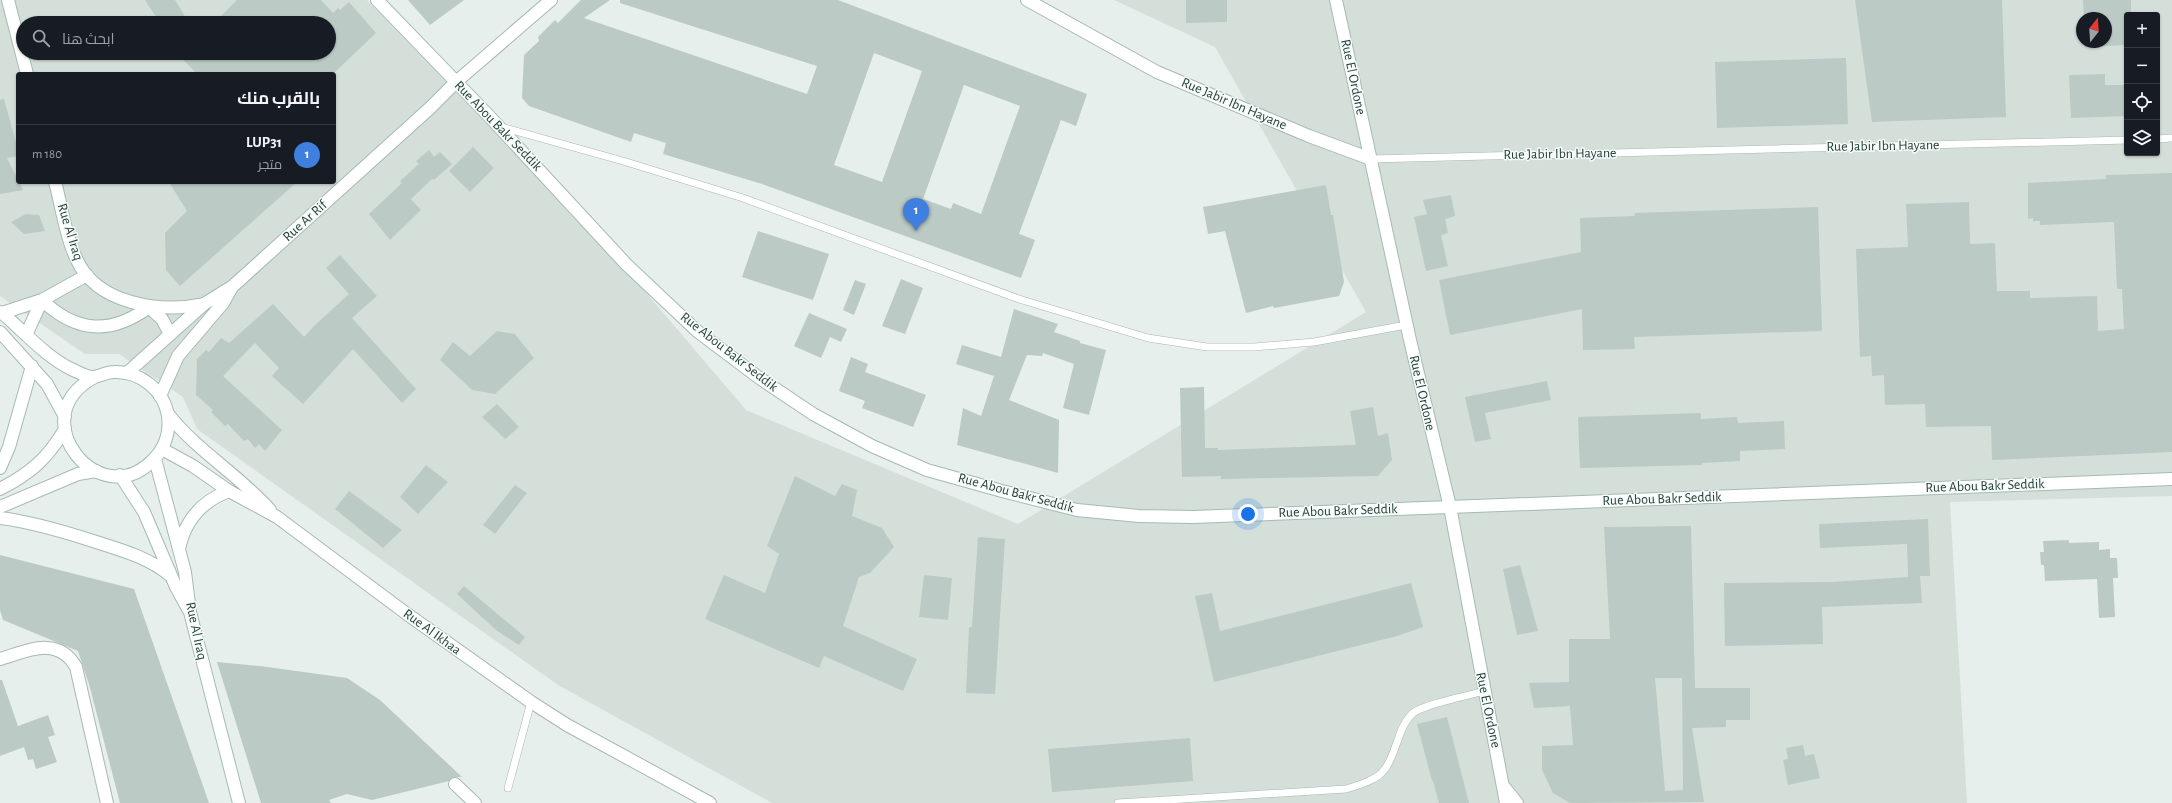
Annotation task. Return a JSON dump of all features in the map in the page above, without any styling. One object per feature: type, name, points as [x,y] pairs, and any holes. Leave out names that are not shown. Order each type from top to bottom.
[{"type":"street","points":[[8,0],[16,31]]},
{"type":"street","name":"Rue Abou Bakr Seddik","points":[[377,0],[499,126],[626,264],[697,331],[758,377],[813,414],[872,446],[927,470],[1077,510],[1139,516],[1193,517],[2172,479]]},
{"type":"street","name":"Rue Ar Rif","points":[[127,373],[204,304],[233,286],[430,108],[456,82],[551,0]]},
{"type":"street","name":"Rue Jabir Ibn Hayane","points":[[1028,0],[1157,72],[1309,136],[1371,159]]},
{"type":"street","name":"Rue El Ordone","points":[[1336,0],[1406,325],[1450,507],[1506,803]]},
{"type":"street","points":[[23,60],[26,72]]},
{"type":"street","name":"Rue Al Iraq","points":[[56,184],[73,252],[87,275],[116,296],[149,307],[186,308],[204,304]]},
{"type":"street","points":[[1,313],[42,300],[87,275]]},
{"type":"street","points":[[160,396],[178,356],[223,303],[233,286]]},
{"type":"street","points":[[42,300],[54,312],[69,321],[91,326],[120,324],[136,317],[149,307],[162,319],[170,334]]},
{"type":"street","points":[[26,335],[42,300]]},
{"type":"street","points":[[1,313],[63,364],[93,378]]},
{"type":"street","points":[[0,332],[47,384],[65,417]]},
{"type":"street","points":[[0,468],[9,447],[32,366]]},
{"type":"street","points":[[96,471],[76,456],[68,443],[65,430],[65,417],[68,405],[74,394],[93,378],[109,372],[127,373],[148,382],[160,396],[168,414],[186,434],[259,497],[276,517]]},
{"type":"street","points":[[0,507],[78,474],[96,471],[120,475],[139,470],[158,454],[168,434],[168,414]]},
{"type":"street","points":[[0,489],[28,473],[46,457],[65,430]]},
{"type":"street","name":"Rue Al Iraq","points":[[158,454],[188,585],[190,612],[239,803]]},
{"type":"street","name":"Rue Al Ikhaa","points":[[158,454],[193,466],[229,491],[276,517],[407,614],[531,702],[568,725],[710,803]]},
{"type":"street","points":[[120,475],[144,512],[171,576],[190,612]]},
{"type":"street","points":[[179,550],[182,537],[195,513],[216,496],[229,491]]},
{"type":"street","points":[[0,518],[37,523],[135,554],[156,564],[171,576]]},
{"type":"street","points":[[0,659],[43,647],[62,652],[73,662],[76,667],[107,803]]},
{"type":"street","points":[[455,784],[475,803]]},
{"type":"street","name":"Rue El Ordone","points":[[1504,787],[1517,803]]},
{"type":"lane","points":[[499,126],[623,161],[743,198],[1019,299],[1148,338],[1207,347],[1254,347],[1314,342],[1406,325]]},
{"type":"lane","points":[[2160,139],[2172,138]]},
{"type":"lane","name":"Rue Jabir Ibn Hayane","points":[[1371,159],[2124,140]]},
{"type":"lane","points":[[1118,803],[1346,789],[1364,784],[1384,773],[1404,723],[1413,713],[1484,691]]},
{"type":"lane","points":[[508,788],[531,702]]},
{"type":"shaded area","points":[[0,0],[367,0],[586,222],[746,410],[1018,524],[1366,312],[1215,47],[1114,0],[2172,0],[2172,496],[1950,502],[1967,803],[772,803],[558,685],[197,429],[183,397],[119,354],[85,354],[0,296]]},
{"type":"building","points":[[145,0],[175,0],[185,16],[155,16]]},
{"type":"building","points":[[237,0],[321,0],[333,13],[338,8],[340,10],[349,2],[376,33],[335,72],[195,72],[184,60],[336,60],[336,16],[221,16]]},
{"type":"building","points":[[408,0],[464,0],[430,25]]},
{"type":"building","points":[[581,0],[610,0],[584,18],[807,94],[817,66],[620,3],[620,0],[838,0],[1087,94],[1076,126],[1061,120],[1019,234],[1035,240],[1021,278],[762,184],[663,154],[666,143],[634,133],[631,142],[529,106],[522,98],[524,55],[539,41],[538,37],[555,20],[558,23]],"holes":[[[874,53],[922,71],[882,182],[834,165]],[[964,85],[1020,106],[981,214],[953,203],[951,209],[923,199]]]},
{"type":"building","points":[[1186,0],[1227,0],[1227,22],[1186,23]]},
{"type":"building","points":[[1855,0],[2002,0],[2006,117],[1872,122]]},
{"type":"building","points":[[2083,0],[2131,0],[2131,12],[2124,12],[2124,45],[2112,46],[2112,12],[2084,12]]},
{"type":"building","points":[[1846,58],[1848,124],[1717,128],[1715,62]]},
{"type":"building","points":[[2105,74],[2105,85],[2124,85],[2124,116],[2071,118],[2069,75]]},
{"type":"building","points":[[4,99],[16,143],[16,156],[7,158],[16,176],[16,184],[20,184],[23,190],[0,194],[0,100]]},
{"type":"building","points":[[473,147],[494,168],[470,192],[449,171]]},
{"type":"building","points":[[429,150],[434,157],[440,152],[452,164],[434,180],[432,179],[411,199],[421,210],[390,240],[369,214],[402,183],[400,181],[419,164],[416,161]]},
{"type":"building","points":[[2172,173],[2172,452],[1992,460],[1991,426],[1926,427],[1925,404],[1885,405],[1884,375],[1872,376],[1871,356],[1860,357],[1856,249],[1908,247],[1906,204],[1969,202],[1970,244],[1995,243],[1997,291],[2030,291],[2030,298],[2097,296],[2098,331],[2124,329],[2122,289],[2117,289],[2114,222],[2040,225],[2040,221],[2033,221],[2033,218],[2028,219],[2028,183],[2106,179],[2106,175]]},
{"type":"building","points":[[170,184],[295,184],[180,286],[166,270],[165,233],[187,211]]},
{"type":"building","points":[[1326,185],[1331,215],[1333,215],[1344,282],[1339,296],[1274,308],[1273,306],[1246,313],[1225,231],[1208,234],[1203,207]]},
{"type":"building","points":[[1451,195],[1455,216],[1445,219],[1448,233],[1441,235],[1448,266],[1426,271],[1414,217],[1427,214],[1423,200]]},
{"type":"building","points":[[1818,207],[1822,331],[1634,337],[1635,349],[1583,350],[1582,309],[1450,335],[1439,280],[1581,252],[1580,218],[1635,216],[1634,213]]},
{"type":"building","points":[[26,214],[39,215],[45,231],[24,234],[11,222]]},
{"type":"building","points":[[758,231],[829,254],[813,300],[742,277]]},
{"type":"building","points":[[340,255],[377,296],[352,318],[416,389],[402,403],[353,349],[303,404],[272,376],[279,368],[255,343],[223,376],[282,430],[265,451],[259,444],[255,448],[248,439],[244,441],[228,424],[225,426],[211,412],[213,410],[196,395],[197,359],[206,350],[209,352],[221,338],[229,343],[273,304],[304,337],[349,294],[326,268]]},
{"type":"building","points":[[901,279],[923,288],[905,334],[882,326]]},
{"type":"building","points":[[855,280],[866,284],[854,315],[843,310]]},
{"type":"building","points":[[1014,309],[1058,324],[1054,332],[1080,341],[1080,343],[1106,350],[1089,415],[1063,408],[1074,364],[1043,353],[1042,356],[1027,355],[1009,400],[1059,420],[1058,473],[957,445],[963,408],[981,416],[994,376],[956,364],[962,345],[1001,357]]},
{"type":"building","points":[[809,313],[847,329],[841,342],[830,337],[821,358],[794,346]]},
{"type":"building","points":[[497,331],[515,334],[534,358],[495,394],[472,390],[440,360],[453,342],[470,356]]},
{"type":"building","points":[[851,357],[868,364],[865,372],[926,395],[913,427],[862,408],[865,401],[839,391]]},
{"type":"building","points":[[1547,381],[1551,400],[1485,413],[1491,439],[1475,442],[1465,397]]},
{"type":"building","points":[[1204,387],[1205,448],[1218,448],[1218,450],[1356,445],[1350,411],[1373,407],[1378,436],[1388,433],[1392,460],[1378,476],[1221,479],[1221,476],[1182,477],[1180,388]]},
{"type":"building","points":[[497,404],[519,427],[505,439],[482,417]]},
{"type":"building","points":[[1701,413],[1701,419],[1737,417],[1738,423],[1784,421],[1785,449],[1740,451],[1740,461],[1702,463],[1702,465],[1580,468],[1578,417]]},
{"type":"building","points":[[426,465],[448,482],[418,514],[400,497]]},
{"type":"building","points":[[795,476],[835,496],[842,484],[857,490],[852,516],[882,528],[894,547],[870,573],[859,577],[843,626],[917,659],[903,691],[824,656],[819,668],[705,619],[724,575],[765,593],[779,554],[767,546]]},
{"type":"building","points":[[515,485],[527,493],[495,534],[483,525]]},
{"type":"building","points":[[349,491],[402,530],[383,548],[335,509]]},
{"type":"building","points":[[1928,519],[1930,576],[1920,576],[1922,603],[1822,607],[1823,644],[1725,646],[1724,583],[1832,582],[1908,577],[1907,544],[1820,548],[1819,524]]},
{"type":"building","points":[[1691,526],[1695,688],[1750,688],[1750,720],[1726,720],[1726,727],[1692,728],[1704,802],[1570,803],[1553,793],[1542,770],[1542,746],[1573,745],[1570,706],[1534,708],[1529,683],[1569,682],[1569,639],[1610,639],[1604,527]],"holes":[[[1655,678],[1682,678],[1683,790],[1665,791]]]},
{"type":"building","points":[[978,537],[1005,539],[995,694],[966,693],[969,627],[972,627]]},
{"type":"building","points":[[2069,540],[2069,543],[2099,542],[2099,550],[2110,549],[2110,558],[2117,558],[2118,578],[2113,578],[2115,617],[2099,618],[2097,579],[2045,581],[2044,565],[2041,565],[2040,552],[2044,552],[2043,541]]},
{"type":"building","points":[[0,555],[134,589],[209,803],[120,803],[89,684],[78,651],[3,620],[0,610]]},
{"type":"building","points":[[1520,565],[1538,631],[1517,635],[1503,569]]},
{"type":"building","points":[[924,575],[952,578],[948,620],[919,617]]},
{"type":"building","points":[[1411,583],[1423,627],[1397,636],[1214,682],[1195,596],[1212,593],[1220,631]]},
{"type":"building","points":[[464,586],[525,637],[519,645],[496,630],[457,594]]},
{"type":"building","points":[[217,662],[260,666],[347,678],[380,700],[462,777],[453,777],[449,781],[372,800],[347,794],[329,800],[331,803],[261,803]]},
{"type":"building","points":[[0,680],[2,680],[18,726],[48,715],[55,735],[48,737],[57,762],[36,769],[33,759],[28,760],[24,747],[0,756]]},
{"type":"building","points":[[1447,717],[1469,803],[1439,803],[1417,724]]},
{"type":"building","points":[[1190,738],[1193,781],[1052,792],[1048,749]]},
{"type":"building","points":[[1803,745],[1805,756],[1814,754],[1820,778],[1788,785],[1783,760],[1788,759],[1786,748]]},
{"type":"place","name":"LUP31","points":[[916,231]]}]
